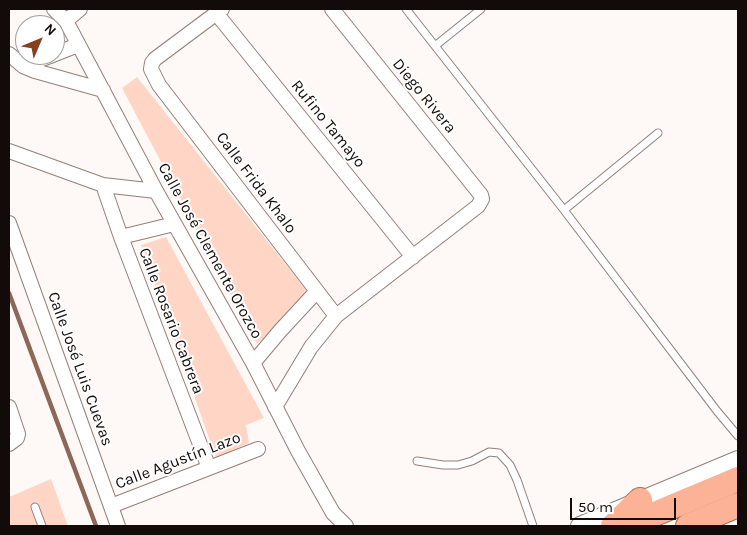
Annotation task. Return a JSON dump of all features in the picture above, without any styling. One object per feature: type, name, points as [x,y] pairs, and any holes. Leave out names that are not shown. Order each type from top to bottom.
[{"type":"highway","points":[[626,526],[738,479]]},
{"type":"highway","points":[[614,526],[640,500]]},
{"type":"highway","points":[[688,526],[738,505]]},
{"type":"street","name":"Calle José Clemente Orozco","points":[[54,9],[66,21],[174,224],[253,363],[333,519],[346,526]]},
{"type":"street","points":[[66,21],[80,9]]},
{"type":"street","name":"Diego Rivera","points":[[332,9],[481,195],[481,202],[478,206],[413,257]]},
{"type":"street","name":"Calle Frida Khalo","points":[[219,11],[155,59],[151,70],[159,85],[336,316]]},
{"type":"street","name":"Rufino Tamayo","points":[[219,11],[413,257]]},
{"type":"street","points":[[65,50],[78,45]]},
{"type":"street","points":[[9,54],[23,66],[46,75],[103,90]]},
{"type":"street","points":[[9,151],[103,185],[156,191]]},
{"type":"street","name":"Calle Rosario Cabrera","points":[[103,185],[209,468]]},
{"type":"street","name":"Calle José Luis Cuevas","points":[[9,223],[118,526]]},
{"type":"street","points":[[121,237],[174,224]]},
{"type":"street","points":[[275,407],[311,347],[336,316],[413,257]]},
{"type":"street","points":[[253,363],[280,330],[317,291]]},
{"type":"street","points":[[9,407],[18,434],[11,443]]},
{"type":"street","name":"Calle Agustín Lazo","points":[[111,506],[258,449]]},
{"type":"street","points":[[580,526],[738,460]]},
{"type":"lane","points":[[406,9],[738,436]]},
{"type":"lane","points":[[435,46],[481,9]]},
{"type":"lane","points":[[564,210],[658,133]]},
{"type":"lane","points":[[417,461],[458,465],[472,461],[489,452],[499,453],[514,472],[533,526]]},
{"type":"lane","points":[[35,507],[42,526]]},
{"type":"shaded area","points":[[137,77],[310,295],[257,344],[122,88]]},
{"type":"shaded area","points":[[166,237],[264,418],[246,425],[249,443],[216,458],[141,245]]},
{"type":"shaded area","points":[[51,479],[68,526],[9,526],[9,497]]},
{"type":"waterway","points":[[9,293],[96,526]]}]
